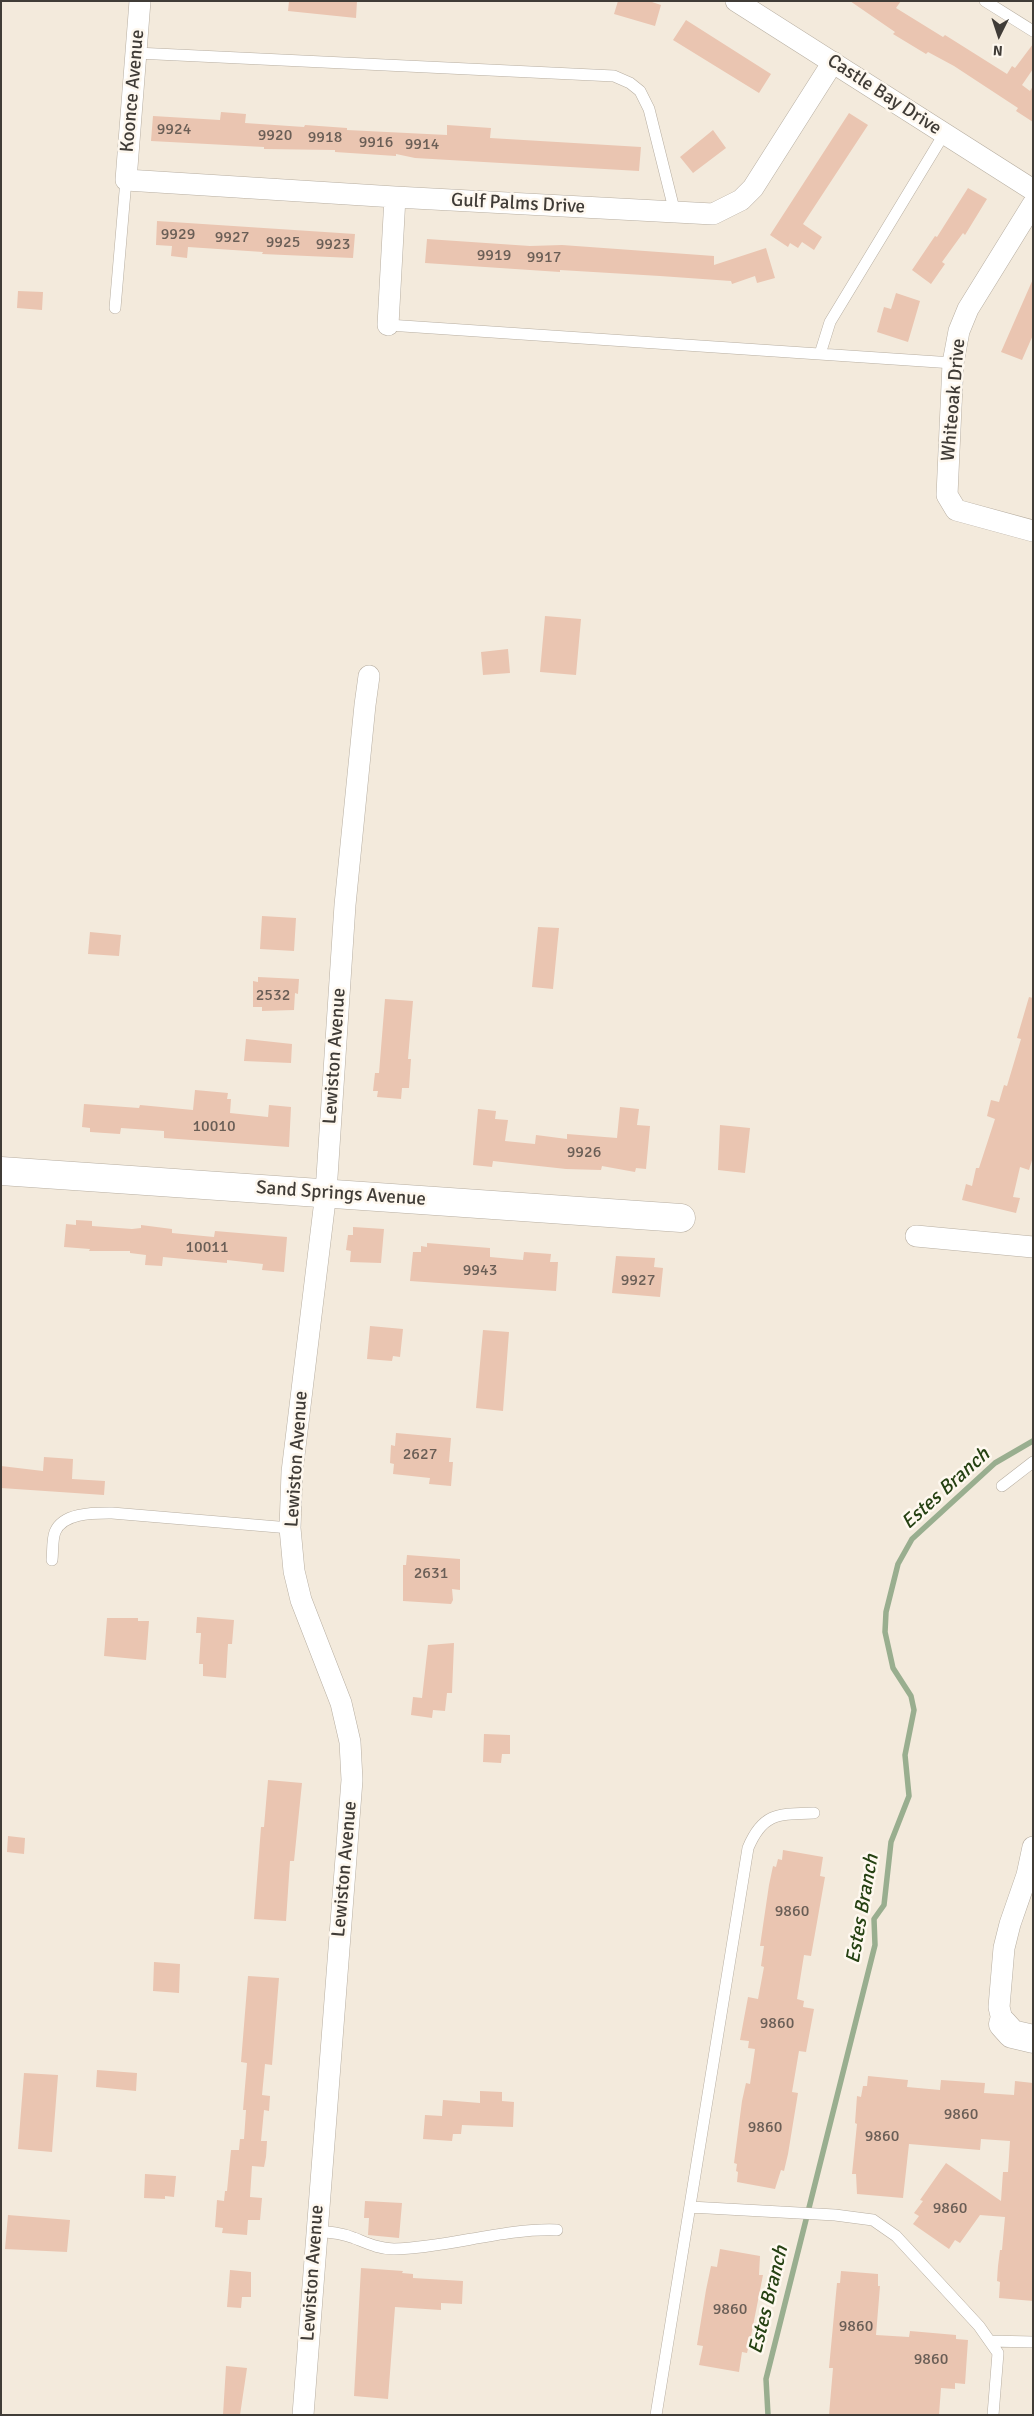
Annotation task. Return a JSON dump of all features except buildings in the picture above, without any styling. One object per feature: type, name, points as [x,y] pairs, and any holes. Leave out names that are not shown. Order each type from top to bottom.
[{"type":"street","name":"Koonce Avenue","points":[[126,180],[140,1]]},
{"type":"street","name":"Castle Bay Drive","points":[[736,1],[1033,190]]},
{"type":"street","name":"Gulf Palms Drive","points":[[126,180],[713,214],[741,200],[753,188],[833,62]]},
{"type":"street","points":[[388,325],[395,197]]},
{"type":"street","name":"Whiteoak Drive","points":[[1033,204],[968,309],[959,331],[953,363],[947,495],[956,510],[1033,531]]},
{"type":"street","name":"Lewiston Avenue","points":[[302,2415],[352,1780],[350,1742],[341,1703],[301,1600],[294,1571],[290,1528],[292,1472],[326,1192],[345,905],[364,705],[369,676]]},
{"type":"street","name":"Sand Springs Avenue","points":[[1,1171],[681,1218]]},
{"type":"street","points":[[916,1236],[1033,1247]]},
{"type":"street","points":[[1033,1847],[1026,1901],[1004,1948],[999,2007],[1003,2024],[1012,2034],[1033,2039]]},
{"type":"lane","points":[[984,1],[1033,31]]},
{"type":"lane","points":[[136,53],[614,76],[630,83],[640,91],[649,108],[675,213]]},
{"type":"lane","points":[[820,354],[830,322],[944,134]]},
{"type":"lane","points":[[115,308],[126,180]]},
{"type":"lane","points":[[388,325],[953,363]]},
{"type":"lane","points":[[1002,1486],[1033,1462]]},
{"type":"lane","points":[[52,1560],[55,1532],[64,1522],[86,1514],[112,1513],[290,1528]]},
{"type":"lane","points":[[656,2415],[748,1848],[755,1830],[765,1822],[784,1814],[814,1813]]},
{"type":"lane","points":[[690,2207],[793,2212],[873,2220],[896,2236],[990,2341],[998,2353],[993,2415]]},
{"type":"lane","points":[[316,2230],[352,2237],[371,2246],[391,2249],[473,2240],[529,2229],[556,2230]]},
{"type":"lane","points":[[990,2341],[1033,2342]]},
{"type":"waterway","name":"Estes Branch","points":[[768,2415],[766,2379],[875,1945],[874,1919],[884,1905],[891,1842],[909,1796],[905,1755],[914,1710],[911,1696],[893,1668],[885,1632],[886,1612],[898,1564],[912,1539],[995,1463],[1033,1441]]}]
